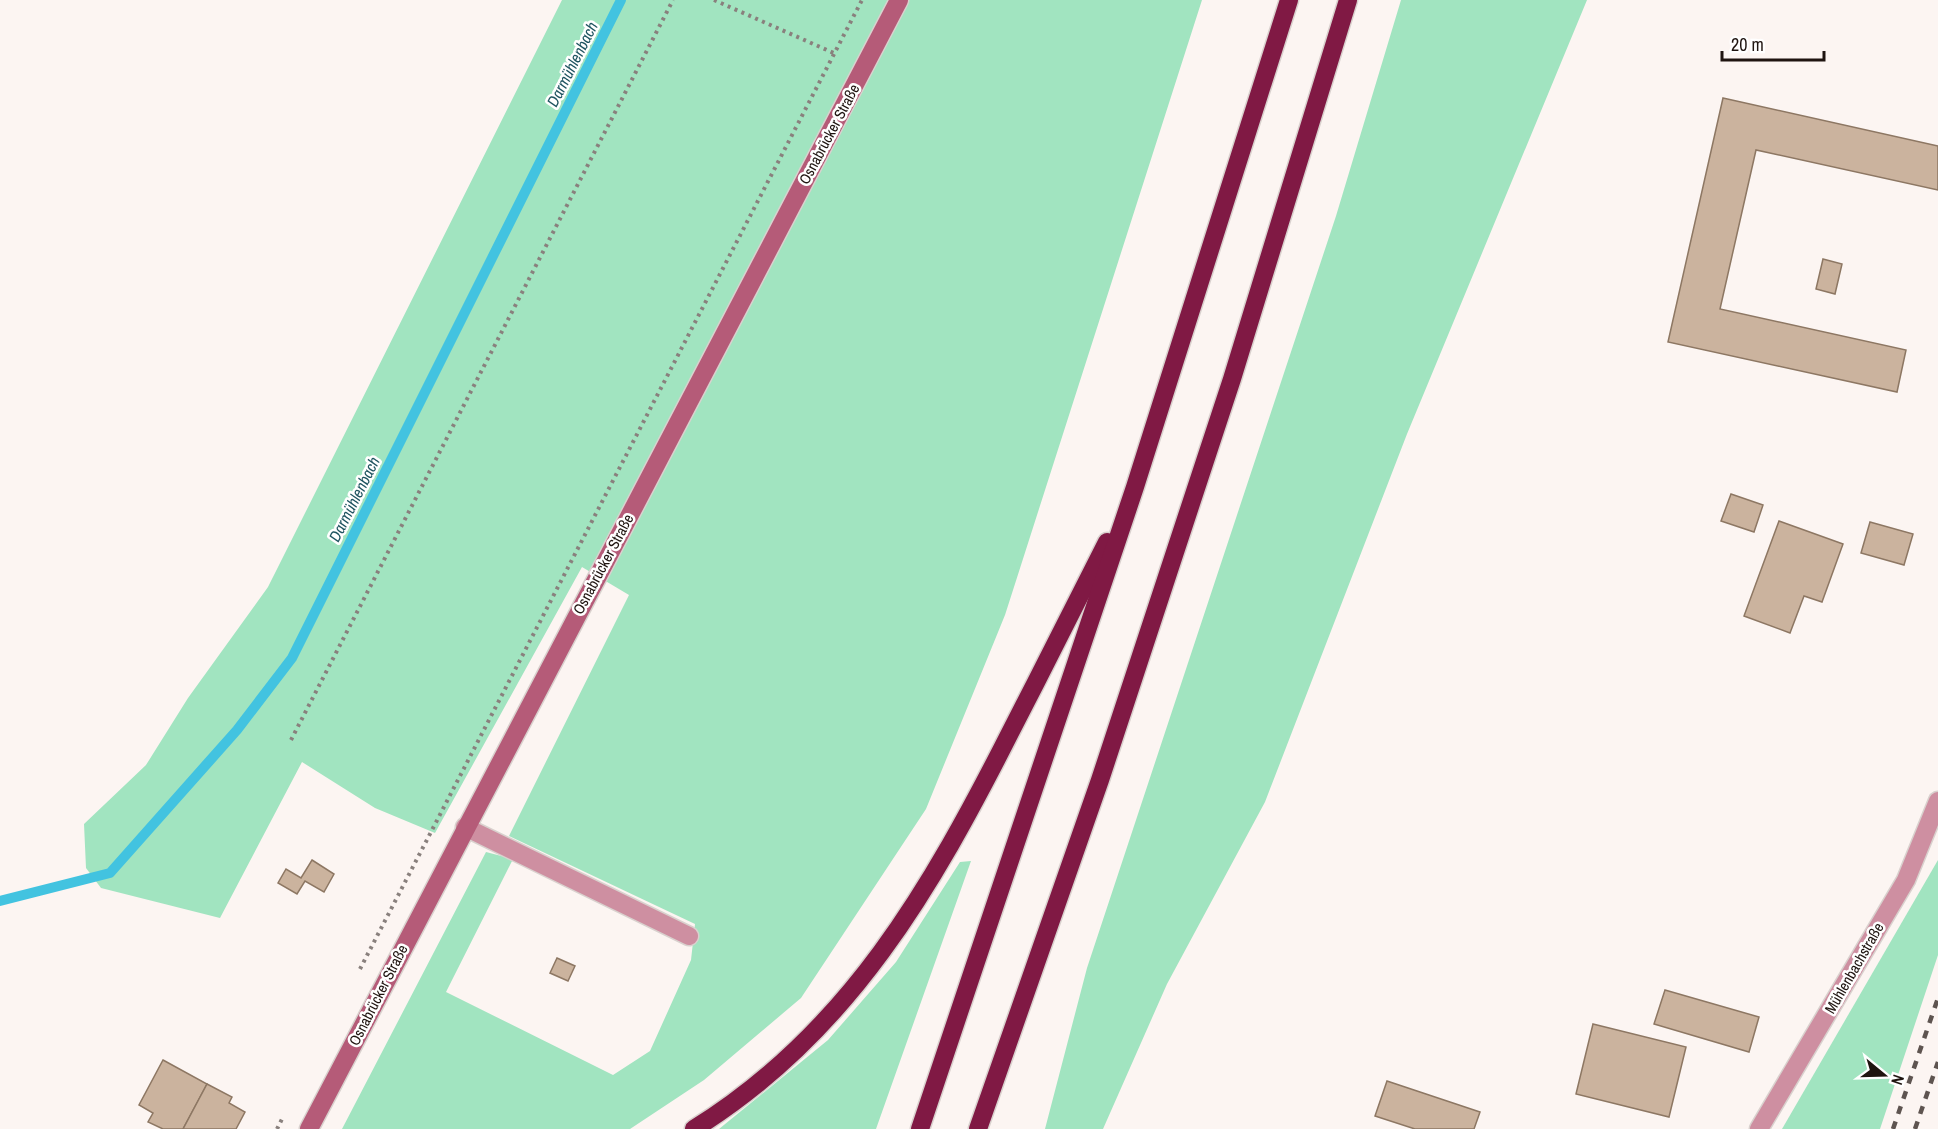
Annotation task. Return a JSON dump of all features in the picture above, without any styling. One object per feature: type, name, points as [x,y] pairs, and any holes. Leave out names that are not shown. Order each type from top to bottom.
[{"type":"highway","points":[[920,1129],[1135,487],[1289,0]]},
{"type":"highway","points":[[978,1129],[1100,780],[1228,390],[1348,0]]},
{"type":"highway","points":[[694,1129],[728,1108],[823,1025],[886,948],[957,837],[1135,487]]},
{"type":"main road","name":"Osnabrücker Straße","points":[[309,1129],[899,0]]},
{"type":"street","name":"Mühlenbachstraße","points":[[1760,1129],[1906,880],[1938,801]]},
{"type":"street","points":[[465,827],[689,936]]},
{"type":"path","points":[[291,740],[673,0]]},
{"type":"path","points":[[714,0],[864,67]]},
{"type":"path","points":[[356,975],[862,0]]},
{"type":"green space","points":[[562,0],[1202,0],[1005,615],[926,809],[801,998],[704,1080],[630,1129],[342,1129],[486,852],[513,859],[446,992],[613,1075],[650,1051],[691,960],[695,924],[509,836],[629,595],[582,567],[435,833],[375,808],[302,762],[220,918],[101,888],[86,868],[84,824],[146,765],[188,698],[268,587]]},
{"type":"green space","points":[[1401,0],[1587,0],[1407,434],[1265,802],[1167,984],[1103,1129],[1045,1129],[1087,968],[1336,216]]},
{"type":"green space","points":[[1938,860],[1938,955],[1880,1129],[1782,1129]]},
{"type":"green space","points":[[971,861],[876,1129],[719,1129],[828,1040],[896,962],[960,862]]},
{"type":"building","points":[[1723,98],[1938,146],[1938,190],[1756,150],[1720,309],[1906,350],[1897,392],[1668,342]]},
{"type":"building","points":[[1823,259],[1842,264],[1835,294],[1816,289]]},
{"type":"building","points":[[1731,494],[1763,505],[1754,532],[1721,521]]},
{"type":"building","points":[[1779,521],[1843,544],[1822,602],[1804,596],[1790,633],[1744,616]]},
{"type":"building","points":[[1870,522],[1913,534],[1904,565],[1861,553]]},
{"type":"building","points":[[312,860],[334,874],[324,892],[305,881],[297,894],[278,883],[286,869],[301,878]]},
{"type":"building","points":[[557,958],[575,966],[568,981],[550,973]]},
{"type":"building","points":[[1665,990],[1759,1017],[1749,1052],[1654,1024]]},
{"type":"building","points":[[1593,1024],[1686,1047],[1669,1117],[1576,1094]]},
{"type":"building","points":[[163,1060],[207,1084],[183,1129],[163,1129],[148,1122],[153,1113],[139,1105]]},
{"type":"building","points":[[1387,1081],[1480,1112],[1474,1129],[1415,1129],[1375,1116]]},
{"type":"building","points":[[207,1084],[232,1097],[229,1103],[245,1112],[236,1129],[183,1129]]},
{"type":"waterway","name":"Darmühlenbach","points":[[0,901],[110,873],[237,730],[292,658],[621,0]]},
{"type":"railway","points":[[1893,1129],[1938,998]]},
{"type":"railway","points":[[1915,1129],[1938,1062]]}]
